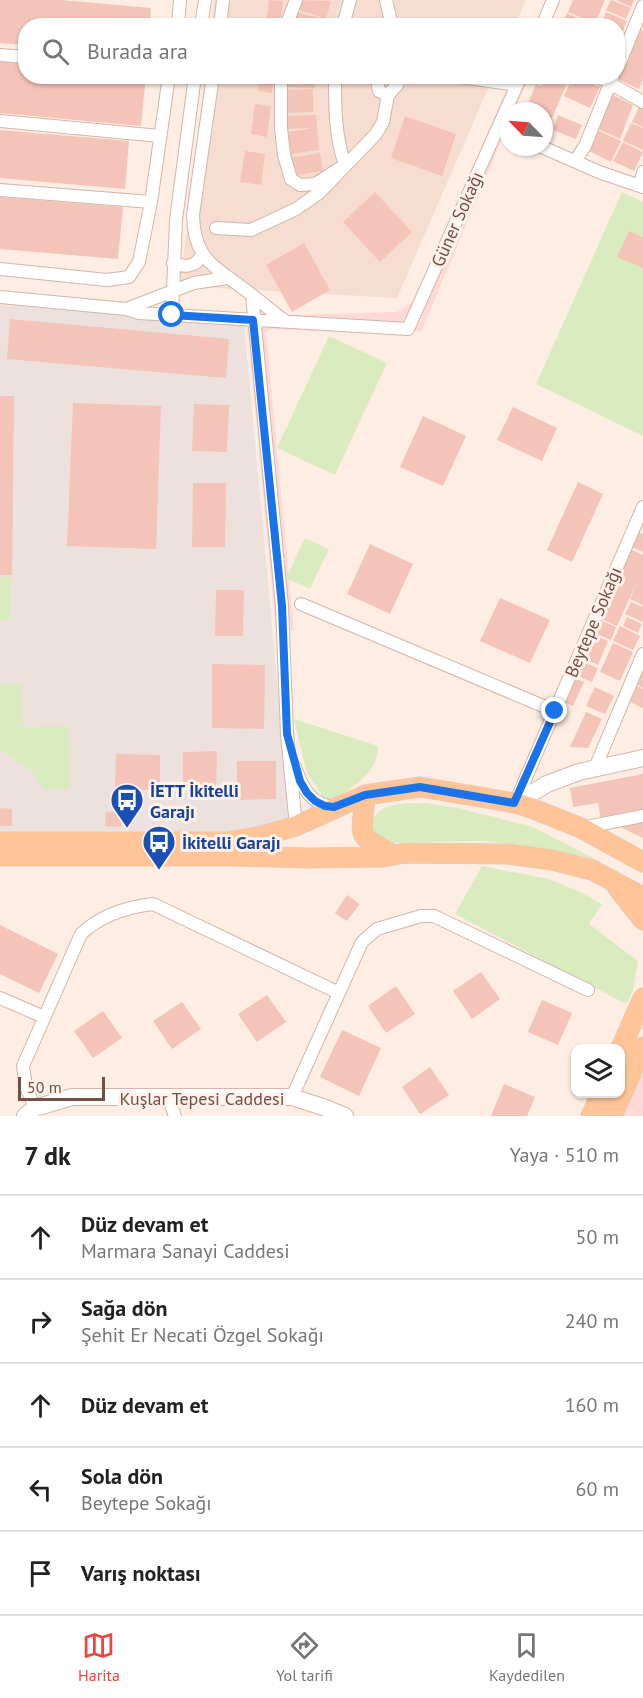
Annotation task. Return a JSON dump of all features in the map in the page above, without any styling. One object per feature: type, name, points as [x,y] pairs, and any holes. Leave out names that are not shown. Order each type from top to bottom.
[{"type":"main road","points":[[0,842],[228,842],[262,836],[296,826],[365,795],[420,787],[514,803],[581,828],[643,862]]},
{"type":"main road","points":[[365,795],[363,836],[368,842],[392,854]]},
{"type":"main road","points":[[0,856],[309,858],[383,857],[392,854],[507,854],[552,860],[591,870],[643,897]]},
{"type":"main road","points":[[610,878],[643,920]]},
{"type":"main road","points":[[624,1044],[643,999]]},
{"type":"main road","points":[[612,1116],[643,1047]]},
{"type":"main road","points":[[591,1116],[599,1098]]},
{"type":"street","points":[[179,18],[180,0]]},
{"type":"street","points":[[202,18],[205,0]]},
{"type":"street","points":[[221,18],[223,0]]},
{"type":"street","points":[[289,18],[296,0]]},
{"type":"street","points":[[345,18],[350,0]]},
{"type":"street","points":[[386,0],[390,18]]},
{"type":"street","points":[[545,18],[553,0]]},
{"type":"street","points":[[625,50],[643,6]]},
{"type":"street","points":[[0,55],[18,56]]},
{"type":"street","points":[[0,269],[107,280],[129,277],[140,262],[168,84]]},
{"type":"street","points":[[172,315],[171,292],[176,220],[194,84]]},
{"type":"street","points":[[212,84],[193,215],[194,235],[202,254],[227,278],[285,321]]},
{"type":"street","points":[[281,84],[281,128],[284,155],[291,179],[300,185],[315,184],[345,165]]},
{"type":"street","points":[[335,84],[334,113],[338,146],[345,165]]},
{"type":"street","points":[[378,84],[379,91],[388,95]]},
{"type":"street","points":[[216,228],[251,230],[296,209],[319,193],[376,134],[383,122],[388,95],[397,84]]},
{"type":"street","name":"Güner Sokağı","points":[[512,102],[518,84]]},
{"type":"street","points":[[575,161],[585,146],[610,84]]},
{"type":"street","points":[[618,84],[643,102]]},
{"type":"street","points":[[0,121],[160,136]]},
{"type":"street","name":"Güner Sokağı","points":[[285,321],[408,329],[499,138]]},
{"type":"street","points":[[553,152],[641,187],[643,172]]},
{"type":"street","points":[[0,190],[151,202]]},
{"type":"street","points":[[173,263],[185,267],[195,265],[202,254]]},
{"type":"street","points":[[126,309],[194,283],[227,278]]},
{"type":"street","points":[[252,295],[282,606],[287,734],[296,826]]},
{"type":"street","points":[[0,297],[126,309],[139,313],[285,321]]},
{"type":"street","name":"Beytepe Sokağı","points":[[514,803],[643,507]]},
{"type":"street","points":[[301,604],[555,711]]},
{"type":"street","points":[[594,768],[643,654]]},
{"type":"street","points":[[287,734],[296,768],[307,793],[315,801],[334,807]]},
{"type":"street","points":[[514,803],[547,784],[579,772],[643,758]]},
{"type":"street","points":[[581,828],[643,816]]},
{"type":"street","points":[[30,1112],[23,1066],[81,934],[94,923],[135,906],[153,904],[339,993]]},
{"type":"street","points":[[292,1097],[362,942],[377,929],[421,915],[434,916],[588,990]]},
{"type":"street","points":[[0,998],[44,1017]]},
{"type":"street","name":"Kuşlar Tepesi Caddesi","points":[[30,1112],[72,1097],[292,1097],[345,1116]]},
{"type":"street","points":[[168,1097],[175,1116]]},
{"type":"shaded area","points":[[214,0],[526,0],[518,18],[212,18]]},
{"type":"shaded area","points":[[204,84],[490,84],[397,298],[180,286]]},
{"type":"shaded area","points":[[509,84],[526,84],[518,102],[501,102]]},
{"type":"shaded area","points":[[499,107],[499,146],[422,330],[405,334],[270,329],[266,332],[294,631],[276,632],[246,311],[292,315],[397,312],[414,301]]},
{"type":"shaded area","name":"İETT İkitelli Garajı","points":[[0,305],[244,323],[290,820],[244,833],[0,835]]},
{"type":"shaded area","points":[[643,1063],[643,1116],[619,1116]]},
{"type":"green space","points":[[622,192],[643,202],[643,436],[536,384]]},
{"type":"green space","points":[[329,336],[387,363],[335,475],[277,448]]},
{"type":"green space","points":[[305,538],[329,549],[310,589],[286,578]]},
{"type":"green space","points":[[0,577],[11,577],[10,620],[0,620]]},
{"type":"green space","points":[[0,684],[22,684],[23,727],[68,726],[70,789],[45,790],[32,772],[0,750]]},
{"type":"green space","points":[[294,719],[378,746],[377,756],[368,774],[353,787],[327,803],[307,773]]},
{"type":"green space","points":[[426,803],[457,808],[533,827],[603,863],[541,848],[484,841],[386,843],[371,830],[376,815],[387,807]]},
{"type":"green space","points":[[482,866],[549,879],[602,904],[589,924],[638,961],[633,991],[626,1004],[455,914]]},
{"type":"building","points":[[0,0],[61,0],[151,8],[150,18],[18,18],[18,44],[0,43]]},
{"type":"building","points":[[269,0],[283,1],[281,18],[267,18]]},
{"type":"building","points":[[299,0],[331,1],[326,18],[296,9]]},
{"type":"building","points":[[573,0],[605,0],[598,18],[582,18],[568,12]]},
{"type":"building","points":[[611,0],[631,8],[626,19],[606,10]]},
{"type":"building","points":[[616,0],[634,0],[631,7]]},
{"type":"building","points":[[296,12],[320,18],[294,18]]},
{"type":"building","points":[[606,12],[620,18],[604,18]]},
{"type":"building","points":[[567,13],[577,18],[565,18]]},
{"type":"building","points":[[640,29],[643,31],[643,79],[639,89],[625,83],[625,62]]},
{"type":"building","points":[[0,60],[18,61],[18,84],[145,84],[141,126],[0,113]]},
{"type":"building","points":[[258,84],[273,84],[272,93],[258,91]]},
{"type":"building","points":[[285,84],[315,84],[315,88],[285,87]]},
{"type":"building","points":[[536,84],[542,86],[543,84],[566,84],[553,116],[553,102],[529,101]]},
{"type":"building","points":[[569,84],[593,84],[600,87],[590,108],[564,96]]},
{"type":"building","points":[[313,89],[313,112],[286,113],[285,90]]},
{"type":"building","points":[[611,94],[633,105],[620,139],[596,128]]},
{"type":"building","points":[[255,104],[271,106],[267,137],[251,134]]},
{"type":"building","points":[[639,107],[643,109],[643,127],[632,122]]},
{"type":"building","points":[[316,115],[319,150],[291,154],[288,132],[312,128],[286,129],[286,116]]},
{"type":"building","points":[[558,115],[582,125],[576,139],[553,130]]},
{"type":"building","points":[[405,116],[456,134],[442,176],[391,158]]},
{"type":"building","points":[[631,123],[643,128],[643,150],[623,141]]},
{"type":"building","points":[[595,129],[621,141],[611,162],[585,149]]},
{"type":"building","points":[[0,130],[129,141],[125,189],[0,178]]},
{"type":"building","points":[[623,142],[643,152],[634,171],[613,161]]},
{"type":"building","points":[[245,151],[265,154],[261,185],[240,182]]},
{"type":"building","points":[[320,153],[323,171],[293,176],[290,158]]},
{"type":"building","points":[[375,192],[412,232],[380,262],[343,222]]},
{"type":"building","points":[[0,197],[123,207],[118,259],[0,249]]},
{"type":"building","points":[[629,231],[643,237],[643,268],[617,257]]},
{"type":"building","points":[[304,243],[330,290],[292,312],[266,265]]},
{"type":"building","points":[[10,319],[229,339],[226,378],[7,359]]},
{"type":"building","points":[[0,396],[14,396],[12,575],[0,575]]},
{"type":"building","points":[[73,403],[161,406],[156,549],[67,546]]},
{"type":"building","points":[[194,404],[229,405],[227,452],[192,451]]},
{"type":"building","points":[[513,407],[557,428],[542,461],[497,440]]},
{"type":"building","points":[[423,416],[466,436],[443,486],[400,467]]},
{"type":"building","points":[[578,482],[603,494],[572,562],[547,550]]},
{"type":"building","points":[[193,483],[226,483],[225,547],[192,547]]},
{"type":"building","points":[[636,531],[643,534],[643,552],[629,546]]},
{"type":"building","points":[[370,544],[413,564],[390,614],[347,594]]},
{"type":"building","points":[[630,549],[643,555],[643,605],[630,599],[639,577],[617,626],[599,618]]},
{"type":"building","points":[[216,590],[244,590],[243,636],[215,636]]},
{"type":"building","points":[[500,598],[550,620],[530,663],[480,641]]},
{"type":"building","points":[[631,602],[643,607],[643,622],[625,614]]},
{"type":"building","points":[[627,617],[642,624],[638,633],[623,626]]},
{"type":"building","points":[[598,619],[616,627],[611,640],[592,632]]},
{"type":"building","points":[[620,626],[640,636],[633,650],[613,641]]},
{"type":"building","points":[[592,634],[608,641],[598,665],[582,658]]},
{"type":"building","points":[[613,643],[633,652],[620,681],[600,672]]},
{"type":"building","points":[[581,661],[598,668],[592,682],[575,675]]},
{"type":"building","points":[[212,664],[265,665],[264,729],[212,728]]},
{"type":"building","points":[[643,668],[643,688],[636,684]]},
{"type":"building","points":[[575,678],[584,682],[573,706],[564,702]]},
{"type":"building","points":[[637,686],[643,689],[643,708],[630,702]]},
{"type":"building","points":[[595,687],[614,696],[605,714],[586,706]]},
{"type":"building","points":[[586,712],[602,719],[588,748],[570,747]]},
{"type":"building","points":[[217,751],[216,789],[183,789],[183,752]]},
{"type":"building","points":[[116,754],[160,755],[160,790],[115,789]]},
{"type":"building","points":[[237,761],[276,761],[276,799],[237,800]]},
{"type":"building","points":[[643,774],[643,811],[601,819],[598,803],[573,807],[570,788]]},
{"type":"building","points":[[0,808],[12,809],[12,826],[0,826]]},
{"type":"building","points":[[106,812],[121,813],[121,827],[105,826]]},
{"type":"building","points":[[643,819],[643,838],[622,828],[624,822]]},
{"type":"building","points":[[347,895],[360,904],[347,921],[335,913]]},
{"type":"building","points":[[0,925],[58,954],[39,993],[0,974]]},
{"type":"building","points":[[481,972],[500,999],[472,1019],[453,991]]},
{"type":"building","points":[[396,986],[415,1014],[386,1033],[368,1006]]},
{"type":"building","points":[[267,995],[286,1022],[257,1042],[238,1014]]},
{"type":"building","points":[[542,1000],[572,1013],[558,1045],[528,1032]]},
{"type":"building","points":[[182,1002],[201,1029],[172,1049],[153,1021]]},
{"type":"building","points":[[103,1011],[122,1038],[93,1058],[74,1031]]},
{"type":"building","points":[[342,1030],[381,1048],[359,1096],[320,1077]]},
{"type":"building","points":[[430,1067],[449,1095],[420,1114],[402,1087]]},
{"type":"building","points":[[504,1084],[535,1097],[527,1116],[491,1116]]},
{"type":"place","name":"İETT İkitelli Garajı","points":[[127,829]]},
{"type":"place","name":"İkitelli Garajı","points":[[159,871]]},
{"type":"route","points":[[172,315],[253,320],[282,606],[287,734],[300,781],[307,793],[315,801],[334,807],[365,795],[420,787],[514,803],[555,711]]}]
